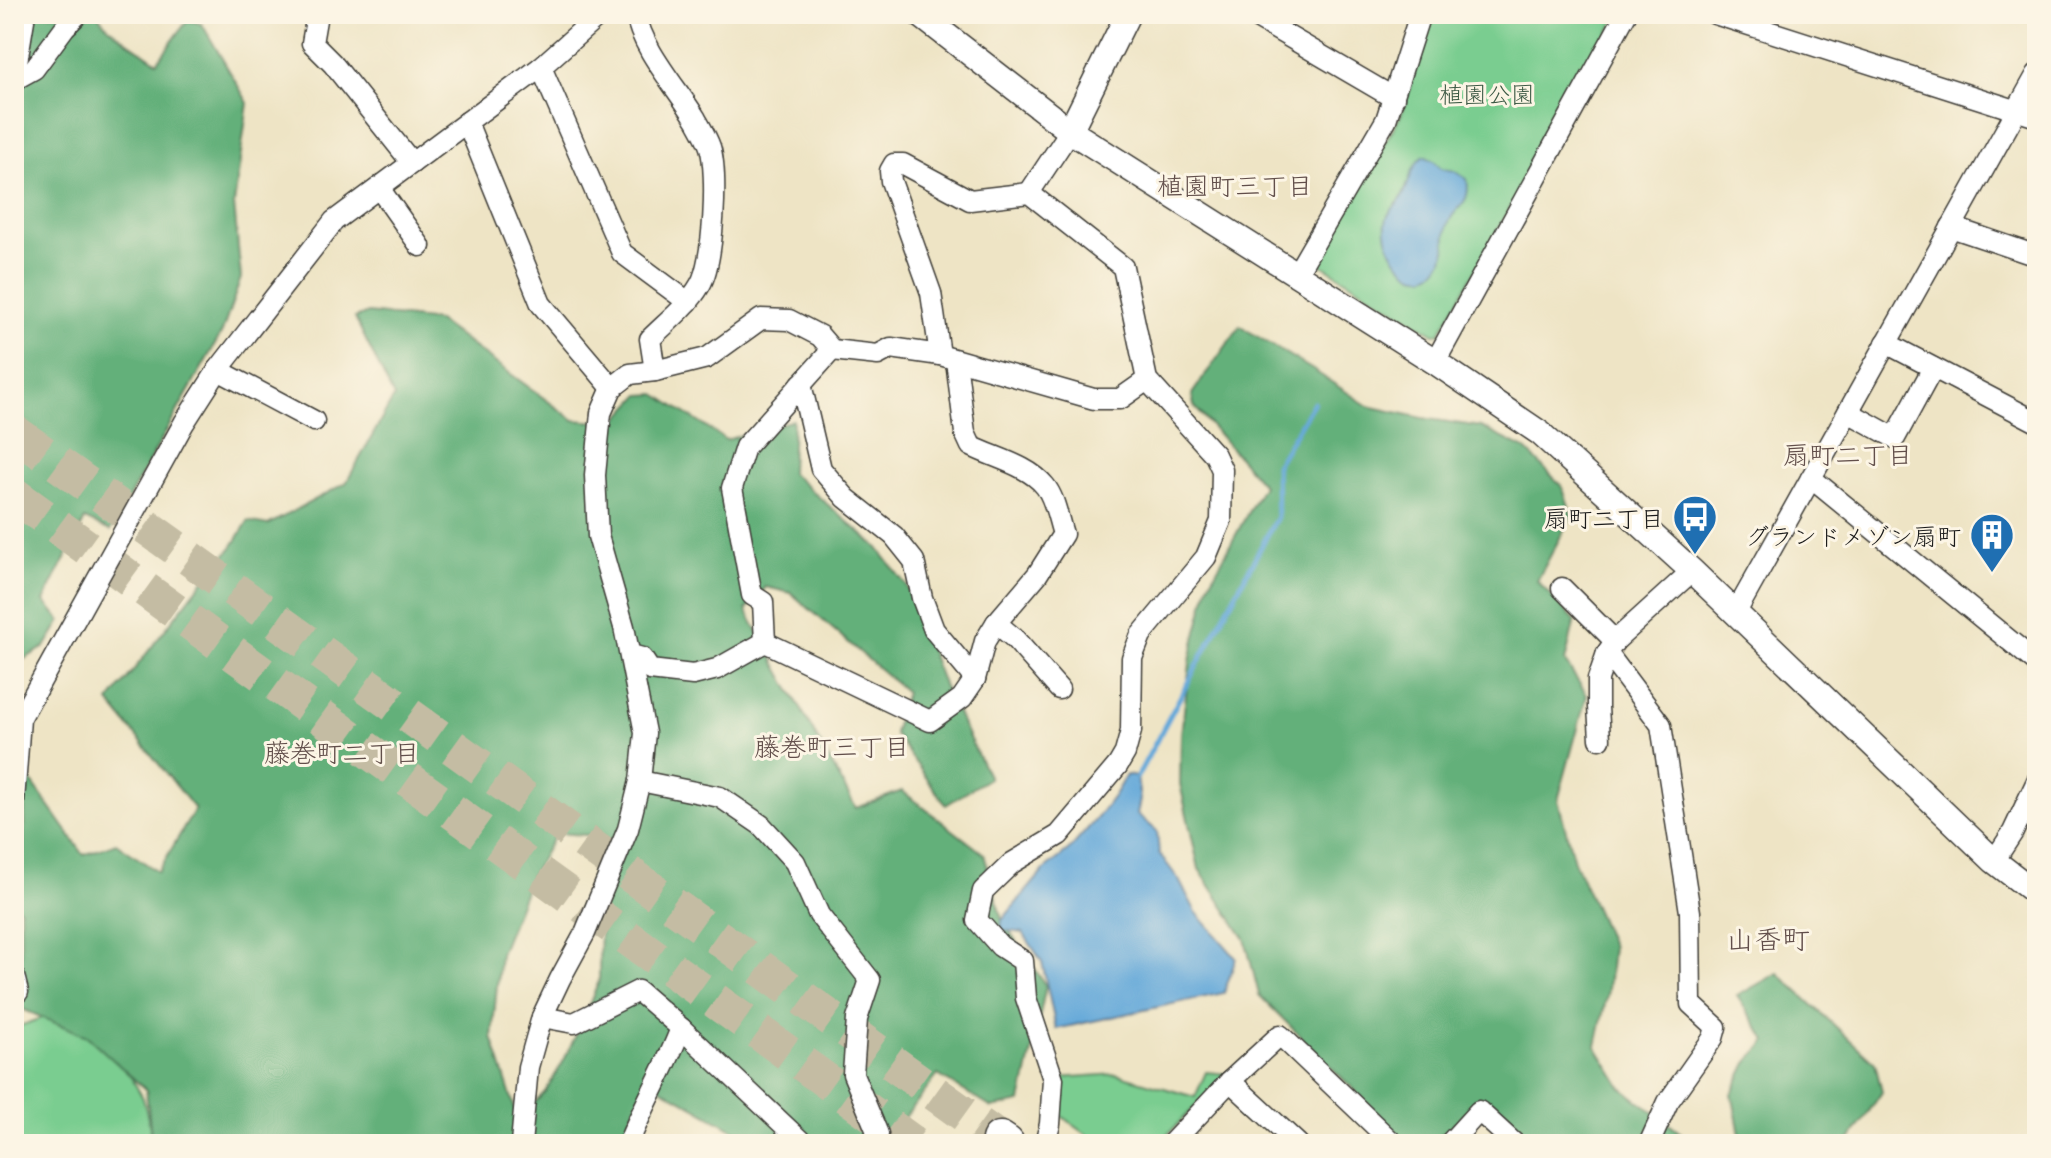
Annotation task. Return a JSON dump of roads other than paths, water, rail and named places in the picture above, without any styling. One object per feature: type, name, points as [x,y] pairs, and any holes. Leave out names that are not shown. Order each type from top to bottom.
[{"type":"street","points":[[14,72],[25,14]]},
{"type":"street","points":[[14,80],[34,69],[78,14]]},
{"type":"street","points":[[317,14],[312,43],[333,64],[412,163]]},
{"type":"street","points":[[14,801],[20,719],[184,423],[218,370],[334,221],[541,67],[603,14]]},
{"type":"street","points":[[636,14],[637,24],[654,55],[710,146],[715,174],[710,252],[702,283],[688,302],[650,339],[655,371]]},
{"type":"street","points":[[919,14],[1070,131],[1297,273],[1540,433],[1692,571],[1994,861],[2037,894]]},
{"type":"street","points":[[1029,193],[1070,131],[1128,14]]},
{"type":"street","points":[[1250,14],[1394,98]]},
{"type":"street","points":[[1297,273],[1386,120],[1420,14]]},
{"type":"street","points":[[1435,362],[1626,14]]},
{"type":"street","points":[[1715,14],[1754,19],[2027,114]]},
{"type":"street","points":[[541,67],[622,253],[688,302]]},
{"type":"street","points":[[1735,614],[1951,227],[2027,114],[2037,74]]},
{"type":"street","points":[[467,122],[541,304],[612,388]]},
{"type":"street","points":[[765,642],[930,721],[962,698],[975,679],[985,641],[996,623],[1037,575],[1063,534],[1045,486],[1024,469],[971,446],[965,433],[931,293],[890,171],[894,164],[903,164],[970,200],[1029,193],[1123,267],[1147,380],[1215,455],[1222,470],[1221,521],[1206,557],[1141,635],[1132,658],[1131,731],[1125,753],[1059,835],[1012,863],[983,891],[977,920],[1000,946],[1023,961],[1026,998],[1053,1079],[1050,1124],[1045,1144]]},
{"type":"street","points":[[379,188],[420,246]]},
{"type":"street","points":[[1951,227],[2037,256]]},
{"type":"street","points":[[521,1144],[528,1067],[542,1017],[585,933],[628,829],[640,781],[645,733],[631,655],[598,536],[595,475],[601,413],[612,388],[630,374],[707,358],[761,319],[789,320],[820,336],[832,350],[878,355],[891,348],[948,357],[1094,399],[1120,399],[1147,380]]},
{"type":"street","points":[[1886,343],[2037,422]]},
{"type":"street","points":[[765,642],[763,602],[752,595],[732,488],[745,447],[832,350]]},
{"type":"street","points":[[1848,412],[1895,438],[1933,368]]},
{"type":"street","points":[[218,370],[314,421]]},
{"type":"street","points":[[801,384],[821,469],[846,498],[894,536],[914,561],[922,598],[934,630],[975,679]]},
{"type":"street","points":[[1811,478],[2037,663]]},
{"type":"street","points":[[1600,739],[1598,679],[1611,647],[1692,571]]},
{"type":"street","points":[[1562,588],[1611,647],[1661,725],[1690,912],[1691,1004],[1716,1027],[1713,1038],[1668,1102],[1649,1144]]},
{"type":"street","points":[[996,623],[1014,638],[1059,689]]},
{"type":"street","points":[[631,655],[642,658],[650,670],[693,675],[717,669],[765,642]]},
{"type":"street","points":[[640,781],[720,797],[761,825],[795,862],[819,915],[870,980],[857,1019],[853,1074],[878,1134],[869,1144]]},
{"type":"street","points":[[1994,861],[2013,832],[2037,781]]},
{"type":"street","points":[[14,976],[18,992],[14,994]]},
{"type":"street","points":[[542,1017],[574,1023],[638,991],[804,1144]]},
{"type":"street","points":[[628,1144],[669,1061],[681,1028]]},
{"type":"street","points":[[1171,1144],[1230,1081],[1280,1035],[1394,1144]]},
{"type":"street","points":[[1230,1081],[1298,1144]]},
{"type":"street","points":[[1449,1144],[1479,1111],[1515,1144]]},
{"type":"water","points":[[1424,156],[1441,168],[1467,179],[1468,188],[1467,196],[1447,227],[1441,263],[1432,273],[1422,276],[1412,274],[1394,256],[1386,230],[1388,214],[1403,197],[1414,168]]},
{"type":"water","points":[[1126,775],[1137,777],[1140,800],[1137,814],[1157,831],[1159,853],[1179,880],[1196,912],[1236,958],[1224,993],[1056,1029],[1042,962],[1023,933],[1001,930],[1002,920],[1045,869],[1069,850],[1097,818]]},
{"type":"waterway","points":[[1137,777],[1277,517],[1276,465],[1314,402]]},
{"type":"tunnel","points":[[14,432],[1000,1140]]},
{"type":"tunnel","points":[[14,495],[914,1144]]},
{"type":"place","name":"扇町二丁目","points":[[1695,556]]},
{"type":"place","name":"グランドメゾン扇町","points":[[1992,574]]},
{"type":"district","name":"植園町三丁目","points":[[1235,184]]},
{"type":"district","name":"扇町二丁目","points":[[1848,453]]},
{"type":"district","name":"藤巻町三丁目","points":[[832,745]]},
{"type":"district","name":"藤巻町二丁目","points":[[342,751]]},
{"type":"district","name":"山香町","points":[[1768,937]]},
{"type":"park label","name":"植園公園","points":[[1487,93]]}]
